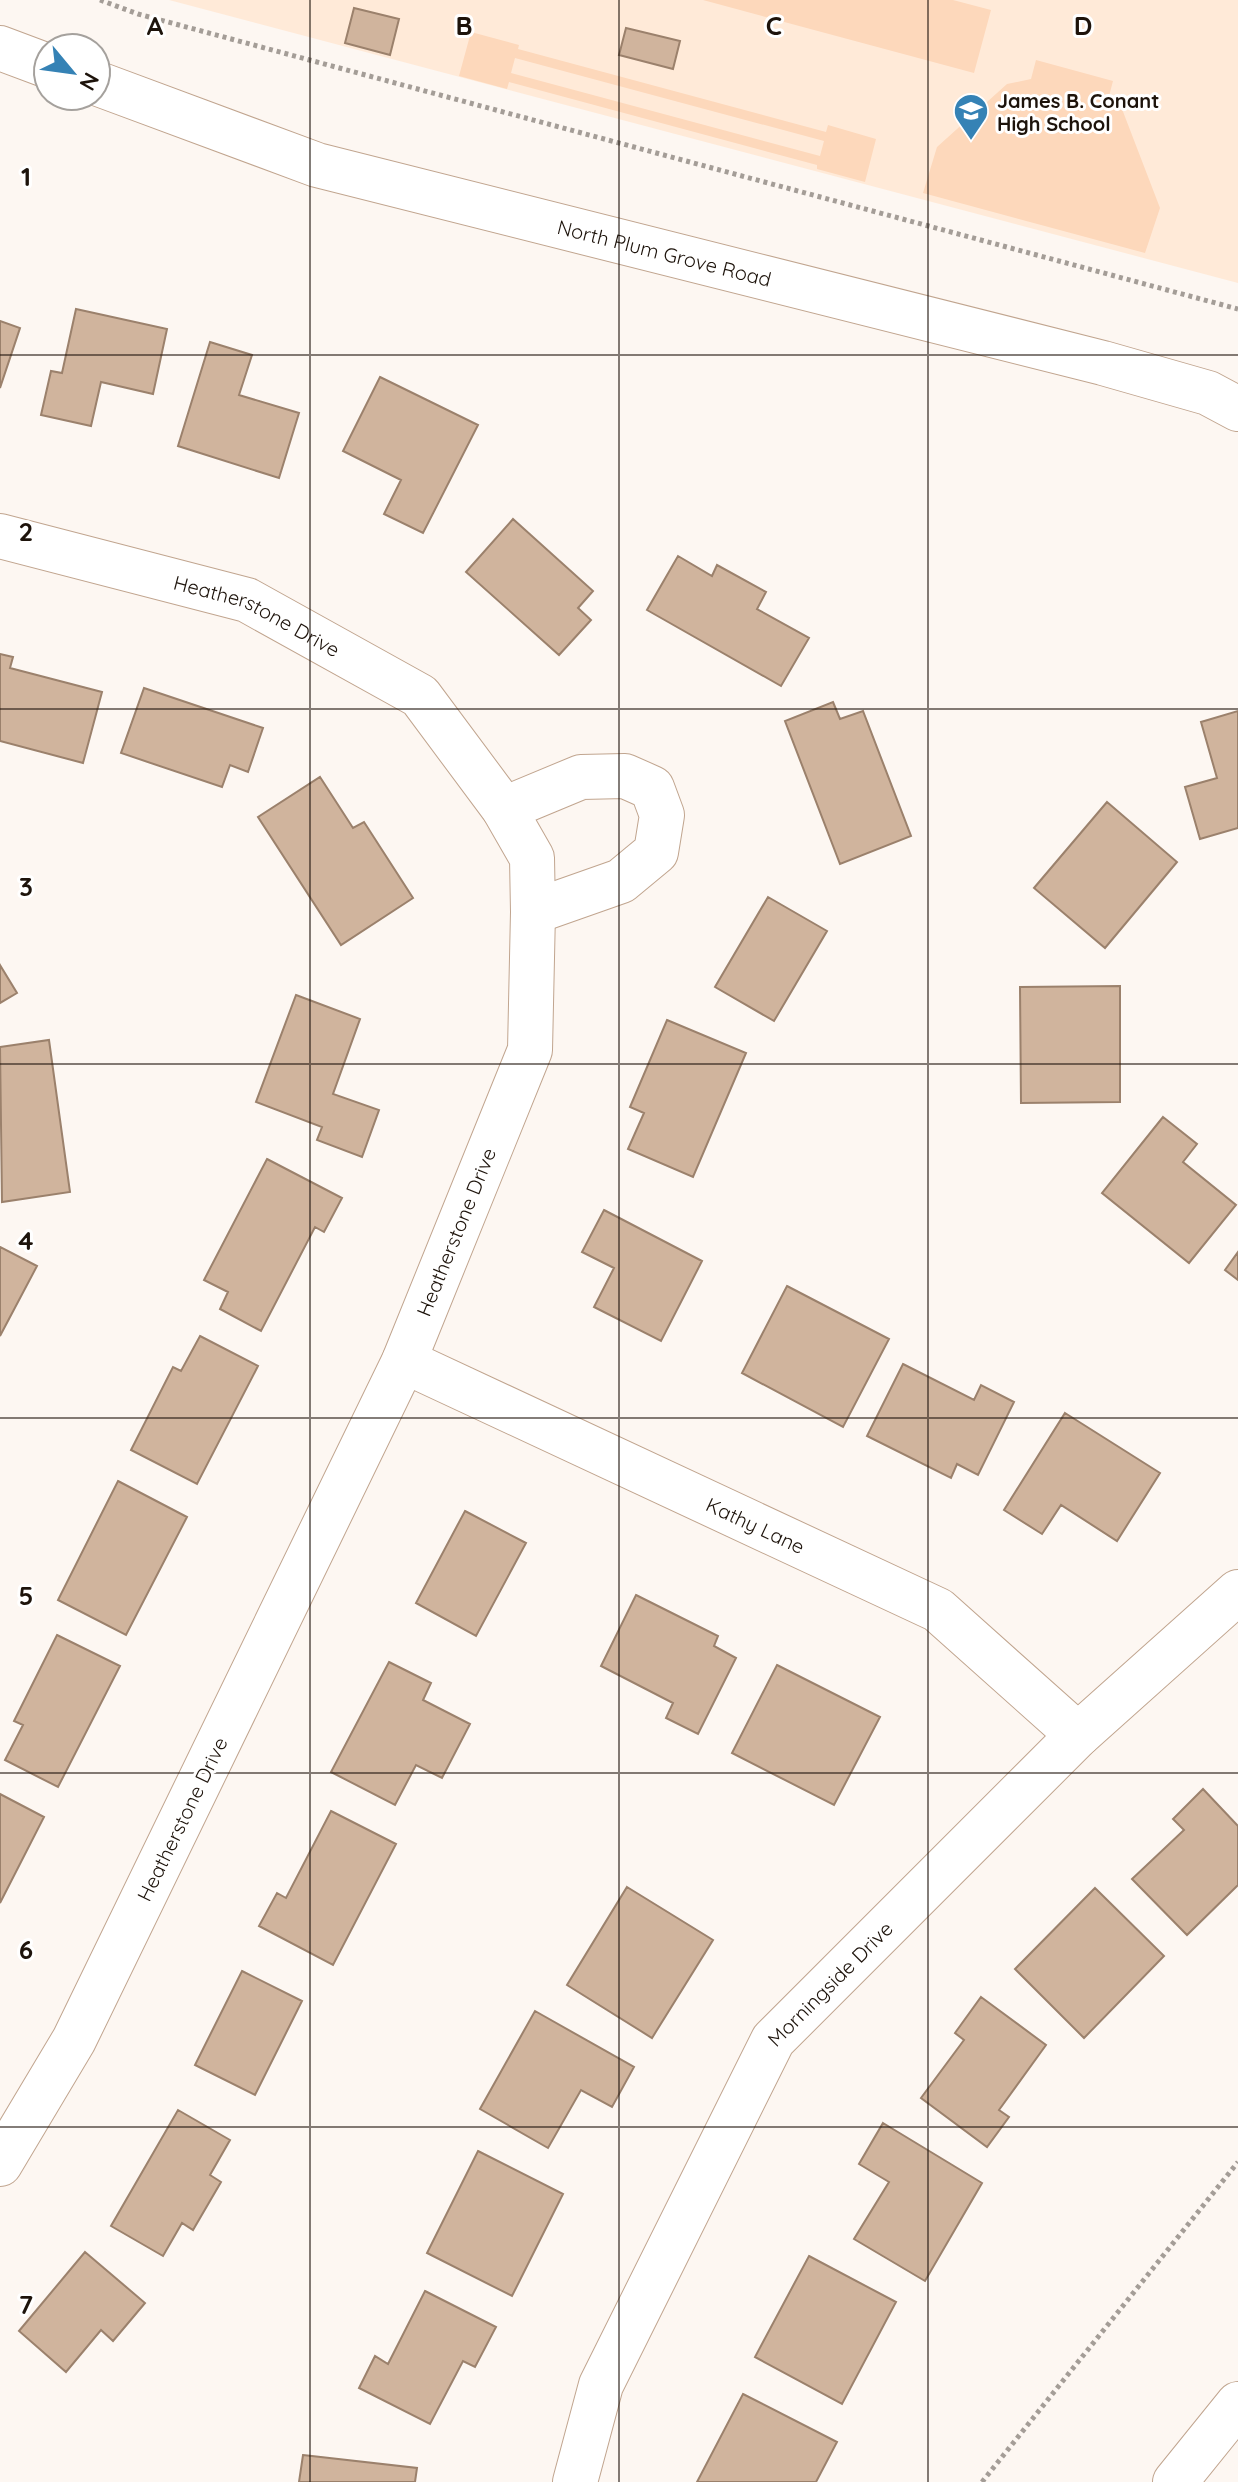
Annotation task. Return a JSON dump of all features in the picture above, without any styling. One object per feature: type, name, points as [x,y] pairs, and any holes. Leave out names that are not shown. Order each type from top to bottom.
[{"type":"street","points":[[0,48],[32,60]]},
{"type":"street","name":"North Plum Grove Road","points":[[112,89],[317,165],[1103,363],[1208,393],[1238,409]]},
{"type":"street","name":"Heatherstone Drive","points":[[0,536],[247,600],[420,696],[504,809],[532,858],[533,912],[530,1050],[404,1361],[74,2040],[0,2164]]},
{"type":"street","points":[[504,809],[581,777],[625,776],[652,788],[662,815],[656,852],[621,881],[533,912]]},
{"type":"street","name":"Kathy Lane","points":[[404,1361],[938,1610],[1078,1735]]},
{"type":"street","name":"Morningside Drive","points":[[575,2482],[601,2385],[773,2040],[1078,1735],[1238,1592]]},
{"type":"street","points":[[1175,2482],[1238,2404]]},
{"type":"path","points":[[100,0],[138,14],[1238,309]]},
{"type":"path","points":[[982,2482],[1238,2162]]},
{"type":"shaded area","name":"James B. Conant High School","points":[[169,0],[1238,0],[1238,283]]},
{"type":"shaded area","points":[[703,0],[953,0],[991,10],[974,73]]},
{"type":"shaded area","points":[[471,32],[519,45],[518,49],[826,132],[828,125],[876,139],[865,182],[817,169],[817,165],[509,82],[507,89],[459,76]],"holes":[[[515,58],[824,141],[820,156],[511,73]]]},
{"type":"shaded area","points":[[1036,60],[1113,81],[1108,100],[1122,109],[1160,208],[1145,253],[923,193],[937,147],[1007,84],[1031,79]]},
{"type":"building","points":[[354,8],[399,19],[390,55],[345,43]]},
{"type":"building","points":[[626,28],[680,41],[673,69],[619,55]]},
{"type":"building","points":[[76,309],[167,329],[153,394],[101,382],[91,426],[41,415],[51,371],[62,373]]},
{"type":"building","points":[[0,321],[20,328],[0,388]]},
{"type":"building","points":[[210,342],[252,355],[239,395],[299,413],[279,478],[178,446]]},
{"type":"building","points":[[380,377],[478,425],[423,533],[384,514],[401,480],[343,451]]},
{"type":"building","points":[[513,519],[593,591],[578,608],[591,620],[559,655],[466,572]]},
{"type":"building","points":[[678,556],[712,576],[717,565],[766,592],[757,609],[809,638],[781,686],[647,610]]},
{"type":"building","points":[[0,654],[13,657],[10,668],[102,692],[83,763],[0,741]]},
{"type":"building","points":[[144,688],[263,728],[248,772],[230,765],[222,787],[121,753]]},
{"type":"building","points":[[833,702],[840,719],[863,711],[911,836],[840,864],[785,721]]},
{"type":"building","points":[[1238,711],[1238,828],[1200,839],[1185,787],[1217,778],[1201,722]]},
{"type":"building","points":[[320,777],[353,828],[364,822],[413,898],[341,945],[258,817]]},
{"type":"building","points":[[1107,802],[1177,862],[1105,948],[1034,888]]},
{"type":"building","points":[[768,897],[827,931],[774,1021],[715,987]]},
{"type":"building","points":[[0,965],[17,993],[0,1003]]},
{"type":"building","points":[[1120,986],[1120,1102],[1021,1103],[1020,987]]},
{"type":"building","points":[[296,995],[360,1019],[333,1094],[379,1110],[362,1157],[317,1140],[322,1127],[256,1102]]},
{"type":"building","points":[[667,1020],[746,1053],[693,1177],[628,1149],[644,1113],[630,1107]]},
{"type":"building","points":[[49,1040],[70,1192],[2,1202],[0,1047]]},
{"type":"building","points":[[1163,1117],[1197,1144],[1183,1162],[1236,1205],[1189,1263],[1102,1193]]},
{"type":"building","points":[[267,1159],[342,1198],[324,1232],[315,1227],[261,1331],[220,1309],[228,1292],[204,1280]]},
{"type":"building","points":[[604,1210],[702,1261],[661,1341],[594,1307],[614,1268],[582,1252]]},
{"type":"building","points":[[0,1247],[37,1266],[0,1336]]},
{"type":"building","points":[[1238,1252],[1238,1280],[1225,1270]]},
{"type":"building","points":[[787,1286],[889,1339],[843,1427],[742,1373]]},
{"type":"building","points":[[200,1336],[258,1366],[197,1484],[131,1450],[173,1367],[181,1371]]},
{"type":"building","points":[[903,1364],[974,1400],[981,1385],[1014,1402],[978,1475],[957,1464],[951,1478],[867,1436]]},
{"type":"building","points":[[1065,1413],[1160,1473],[1117,1541],[1061,1505],[1042,1534],[1004,1510]]},
{"type":"building","points":[[118,1481],[187,1517],[126,1635],[58,1600]]},
{"type":"building","points":[[465,1511],[526,1543],[476,1636],[416,1603]]},
{"type":"building","points":[[636,1595],[718,1636],[714,1646],[736,1658],[698,1734],[666,1718],[673,1703],[601,1666]]},
{"type":"building","points":[[57,1635],[120,1666],[58,1787],[5,1760],[23,1725],[14,1721]]},
{"type":"building","points":[[389,1662],[431,1683],[423,1700],[470,1724],[442,1778],[416,1765],[395,1805],[331,1772]]},
{"type":"building","points":[[777,1665],[880,1717],[834,1805],[732,1753]]},
{"type":"building","points":[[1203,1789],[1238,1826],[1238,1885],[1187,1935],[1132,1879],[1184,1830],[1173,1819]]},
{"type":"building","points":[[0,1794],[44,1817],[0,1903]]},
{"type":"building","points":[[331,1811],[396,1844],[333,1965],[259,1926],[277,1893],[286,1898]]},
{"type":"building","points":[[627,1887],[713,1940],[652,2038],[567,1985]]},
{"type":"building","points":[[1095,1888],[1164,1956],[1084,2038],[1015,1969]]},
{"type":"building","points":[[242,1971],[302,2001],[255,2095],[195,2065]]},
{"type":"building","points":[[981,1997],[1046,2045],[999,2110],[1009,2117],[987,2147],[921,2098],[964,2040],[955,2033]]},
{"type":"building","points":[[535,2011],[634,2067],[612,2107],[581,2090],[548,2148],[480,2109]]},
{"type":"building","points":[[178,2110],[230,2140],[210,2175],[221,2182],[193,2230],[182,2223],[163,2256],[111,2226]]},
{"type":"building","points":[[883,2123],[982,2183],[925,2281],[854,2239],[889,2182],[859,2164]]},
{"type":"building","points":[[478,2151],[563,2194],[512,2296],[427,2253]]},
{"type":"building","points":[[85,2252],[145,2303],[113,2341],[101,2330],[66,2372],[19,2331]]},
{"type":"building","points":[[809,2256],[896,2302],[842,2404],[755,2357]]},
{"type":"building","points":[[425,2291],[496,2327],[475,2367],[463,2361],[430,2424],[359,2388],[375,2356],[388,2364]]},
{"type":"building","points":[[743,2394],[837,2442],[816,2482],[697,2482]]},
{"type":"building","points":[[303,2455],[417,2468],[415,2482],[299,2482]]},
{"type":"place","name":"James B. Conant High School","points":[[971,142]]}]
